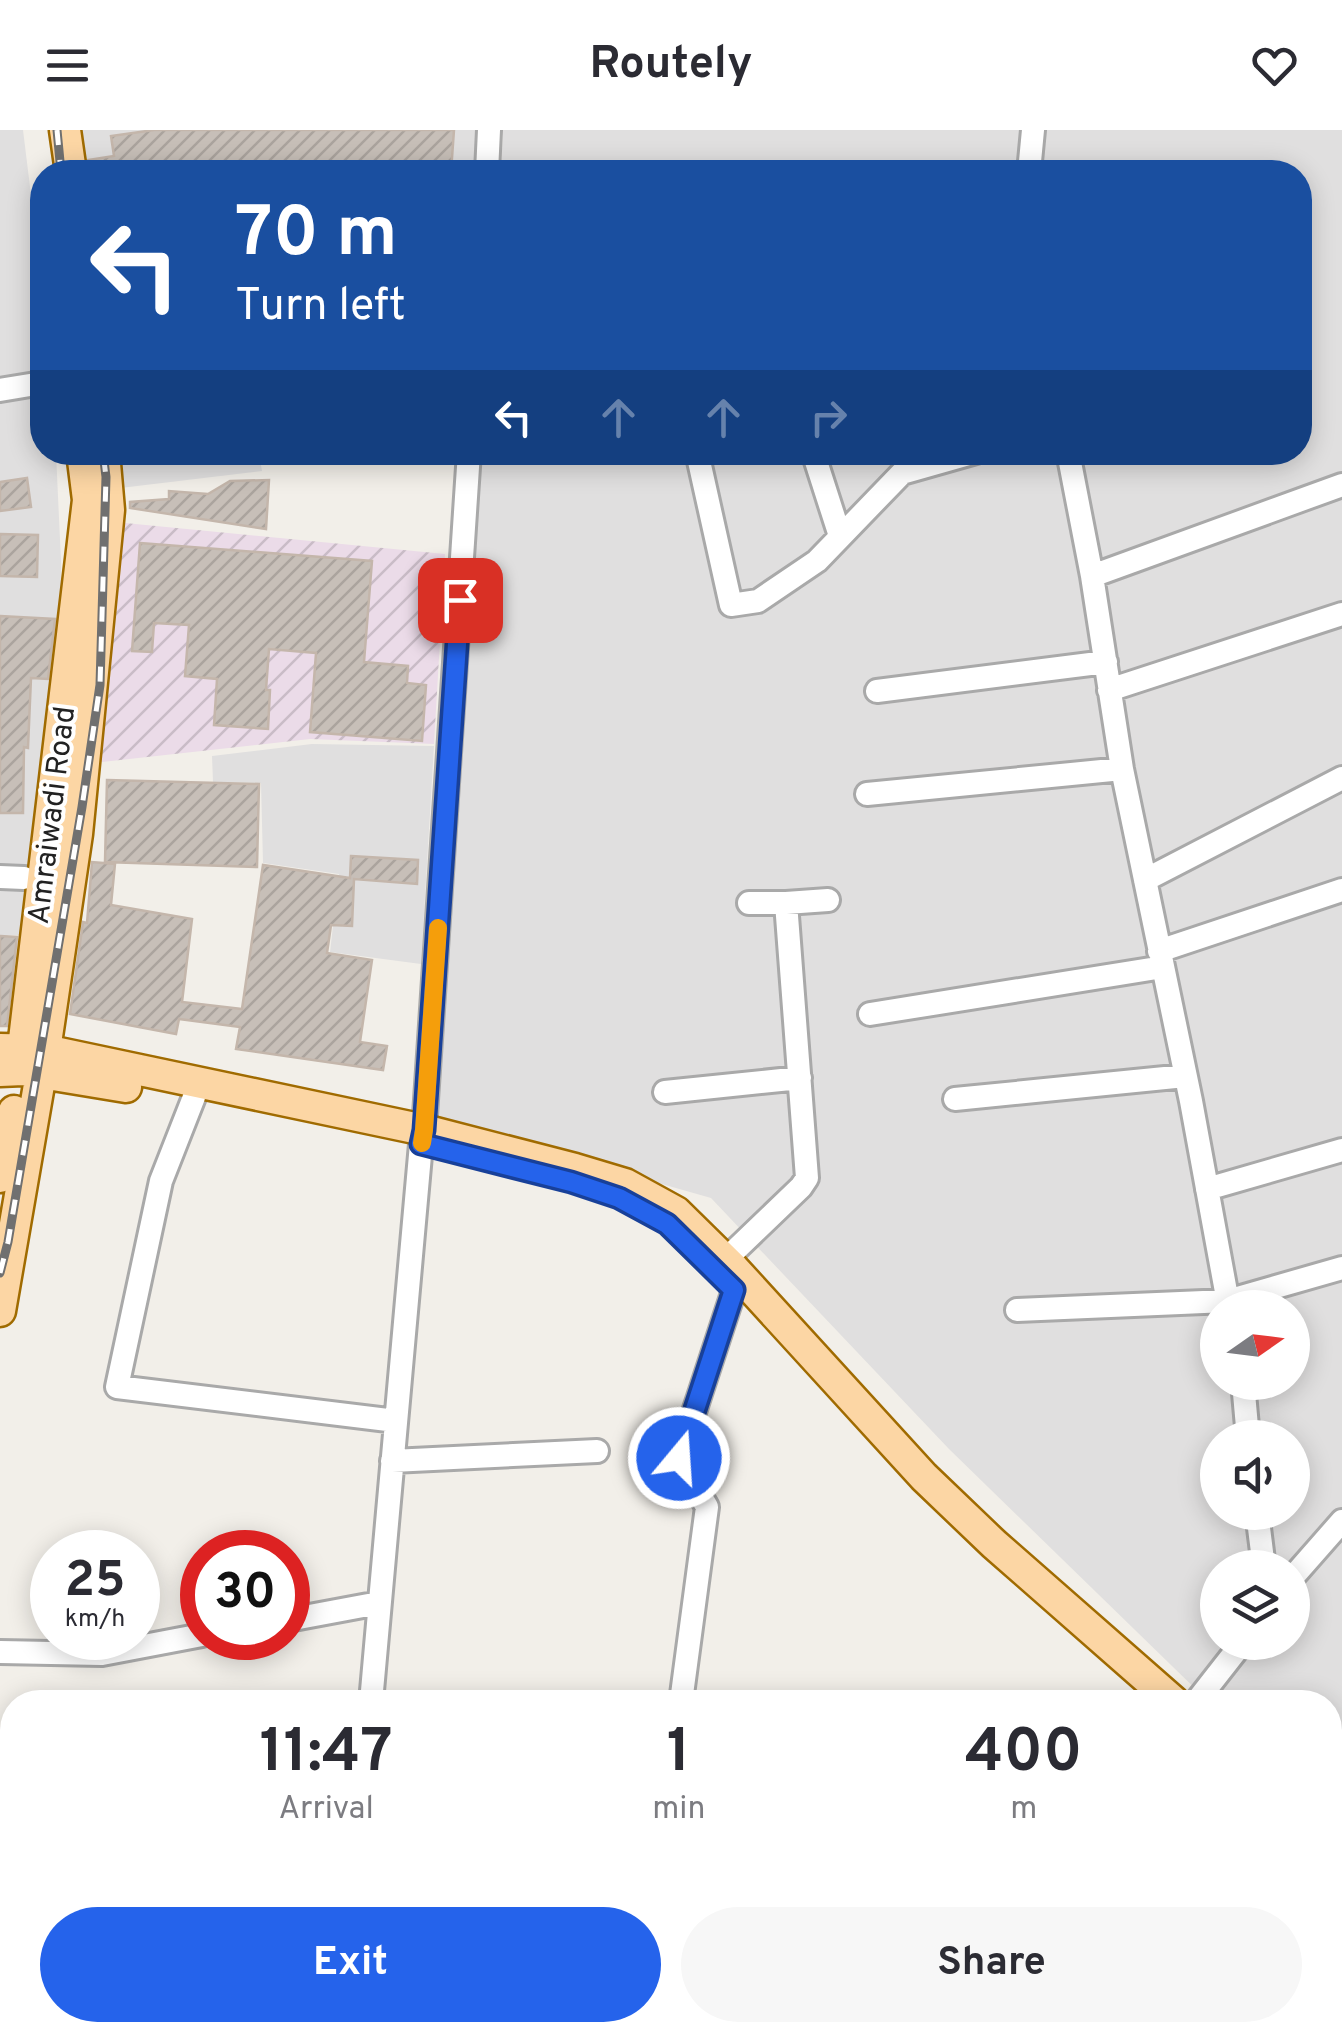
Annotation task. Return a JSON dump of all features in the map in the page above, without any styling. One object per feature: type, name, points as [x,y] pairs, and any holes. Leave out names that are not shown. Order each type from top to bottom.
[{"type":"main road","points":[[49,130],[51,160]]},
{"type":"main road","points":[[65,130],[69,160]]},
{"type":"main road","name":"Amraiwadi Road","points":[[0,1177],[22,1060],[88,500],[84,465]]},
{"type":"main road","points":[[0,1311],[22,1060],[77,834],[109,510],[105,465]]},
{"type":"main road","points":[[22,1060],[194,1098],[423,1137],[619,1198],[667,1224],[734,1290],[914,1487],[1138,1690]]},
{"type":"main road","points":[[22,1060],[575,1169],[625,1184],[676,1212],[725,1260],[924,1478],[1160,1690]]},
{"type":"street","points":[[488,160],[490,130]]},
{"type":"street","points":[[1030,160],[1033,130]]},
{"type":"street","points":[[0,390],[30,386]]},
{"type":"street","points":[[372,1690],[423,1137],[468,465]]},
{"type":"street","points":[[700,465],[731,605],[758,601],[817,560],[902,473],[930,465]]},
{"type":"street","points":[[817,465],[840,536]]},
{"type":"street","points":[[1071,465],[1122,769],[1186,1076],[1225,1290]]},
{"type":"street","points":[[1092,576],[1342,485]]},
{"type":"street","points":[[1109,690],[1342,614]]},
{"type":"street","points":[[878,691],[1106,662]]},
{"type":"street","points":[[867,794],[1122,769]]},
{"type":"street","points":[[1145,880],[1342,778]]},
{"type":"street","points":[[0,877],[24,878]]},
{"type":"street","points":[[870,1014],[1161,959],[1342,890]]},
{"type":"street","points":[[749,903],[828,900]]},
{"type":"street","points":[[725,1260],[807,1178],[786,903]]},
{"type":"street","points":[[955,1099],[1186,1076]]},
{"type":"street","points":[[666,1092],[800,1078]]},
{"type":"street","points":[[194,1098],[161,1182],[117,1387],[396,1421]]},
{"type":"street","points":[[1206,1190],[1342,1150]]},
{"type":"street","points":[[1272,1290],[1342,1268]]},
{"type":"street","points":[[684,1690],[708,1508],[679,1458],[734,1290]]},
{"type":"street","points":[[1017,1310],[1200,1305]]},
{"type":"street","points":[[392,1462],[597,1452]]},
{"type":"street","points":[[1310,1557],[1342,1521]]},
{"type":"street","points":[[310,1616],[380,1603]]},
{"type":"street","points":[[0,1652],[102,1654],[180,1639]]},
{"type":"street","points":[[1205,1690],[1229,1660]]},
{"type":"shaded area","points":[[0,130],[23,130],[30,187],[30,465],[57,465],[60,686],[23,935],[0,935]]},
{"type":"shaded area","points":[[71,130],[485,130],[483,160],[75,160]]},
{"type":"shaded area","points":[[503,130],[1342,130],[1342,1690],[1197,1690],[949,1449],[711,1198],[437,1120],[481,465],[1312,465],[1312,160],[502,160]]},
{"type":"shaded area","points":[[110,465],[261,465],[262,471],[112,489]]},
{"type":"shaded area","points":[[115,522],[445,554],[434,744],[310,739],[93,763]]},
{"type":"shaded area","points":[[312,744],[434,746],[421,964],[330,952],[339,874],[263,863],[261,783],[213,782],[212,756]]},
{"type":"building","points":[[154,130],[454,130],[452,160],[88,160],[114,156],[111,136]]},
{"type":"building","points":[[27,478],[31,507],[0,511],[0,482]]},
{"type":"building","points":[[269,480],[266,529],[130,508],[130,502],[169,499],[169,491],[208,494],[230,481]]},
{"type":"building","points":[[0,534],[38,535],[37,577],[0,576]]},
{"type":"building","points":[[140,543],[372,561],[364,662],[408,666],[407,683],[426,685],[422,741],[310,732],[316,653],[269,649],[268,729],[214,725],[217,679],[185,676],[189,625],[154,623],[152,652],[132,651]]},
{"type":"building","points":[[0,616],[55,619],[48,679],[31,678],[23,813],[0,813]]},
{"type":"building","points":[[107,780],[259,784],[257,867],[105,862]]},
{"type":"building","points":[[351,856],[418,860],[417,884],[354,879],[352,926],[331,925],[327,953],[372,960],[360,1042],[387,1046],[383,1070],[236,1049],[240,1027],[179,1019],[176,1034],[70,1014],[83,922],[87,923],[92,862],[115,864],[111,905],[192,919],[182,1002],[242,1009],[263,865],[350,878]]},
{"type":"building","points":[[0,936],[17,937],[7,1026],[0,1026]]},
{"type":"railway","points":[[57,130],[60,160]]},
{"type":"railway","points":[[0,1273],[100,685],[105,465]]},
{"type":"slow traffic","points":[[422,1143],[438,928]]},
{"type":"route","points":[[460,600],[421,1144],[619,1198],[667,1224],[734,1290],[679,1458]]}]
